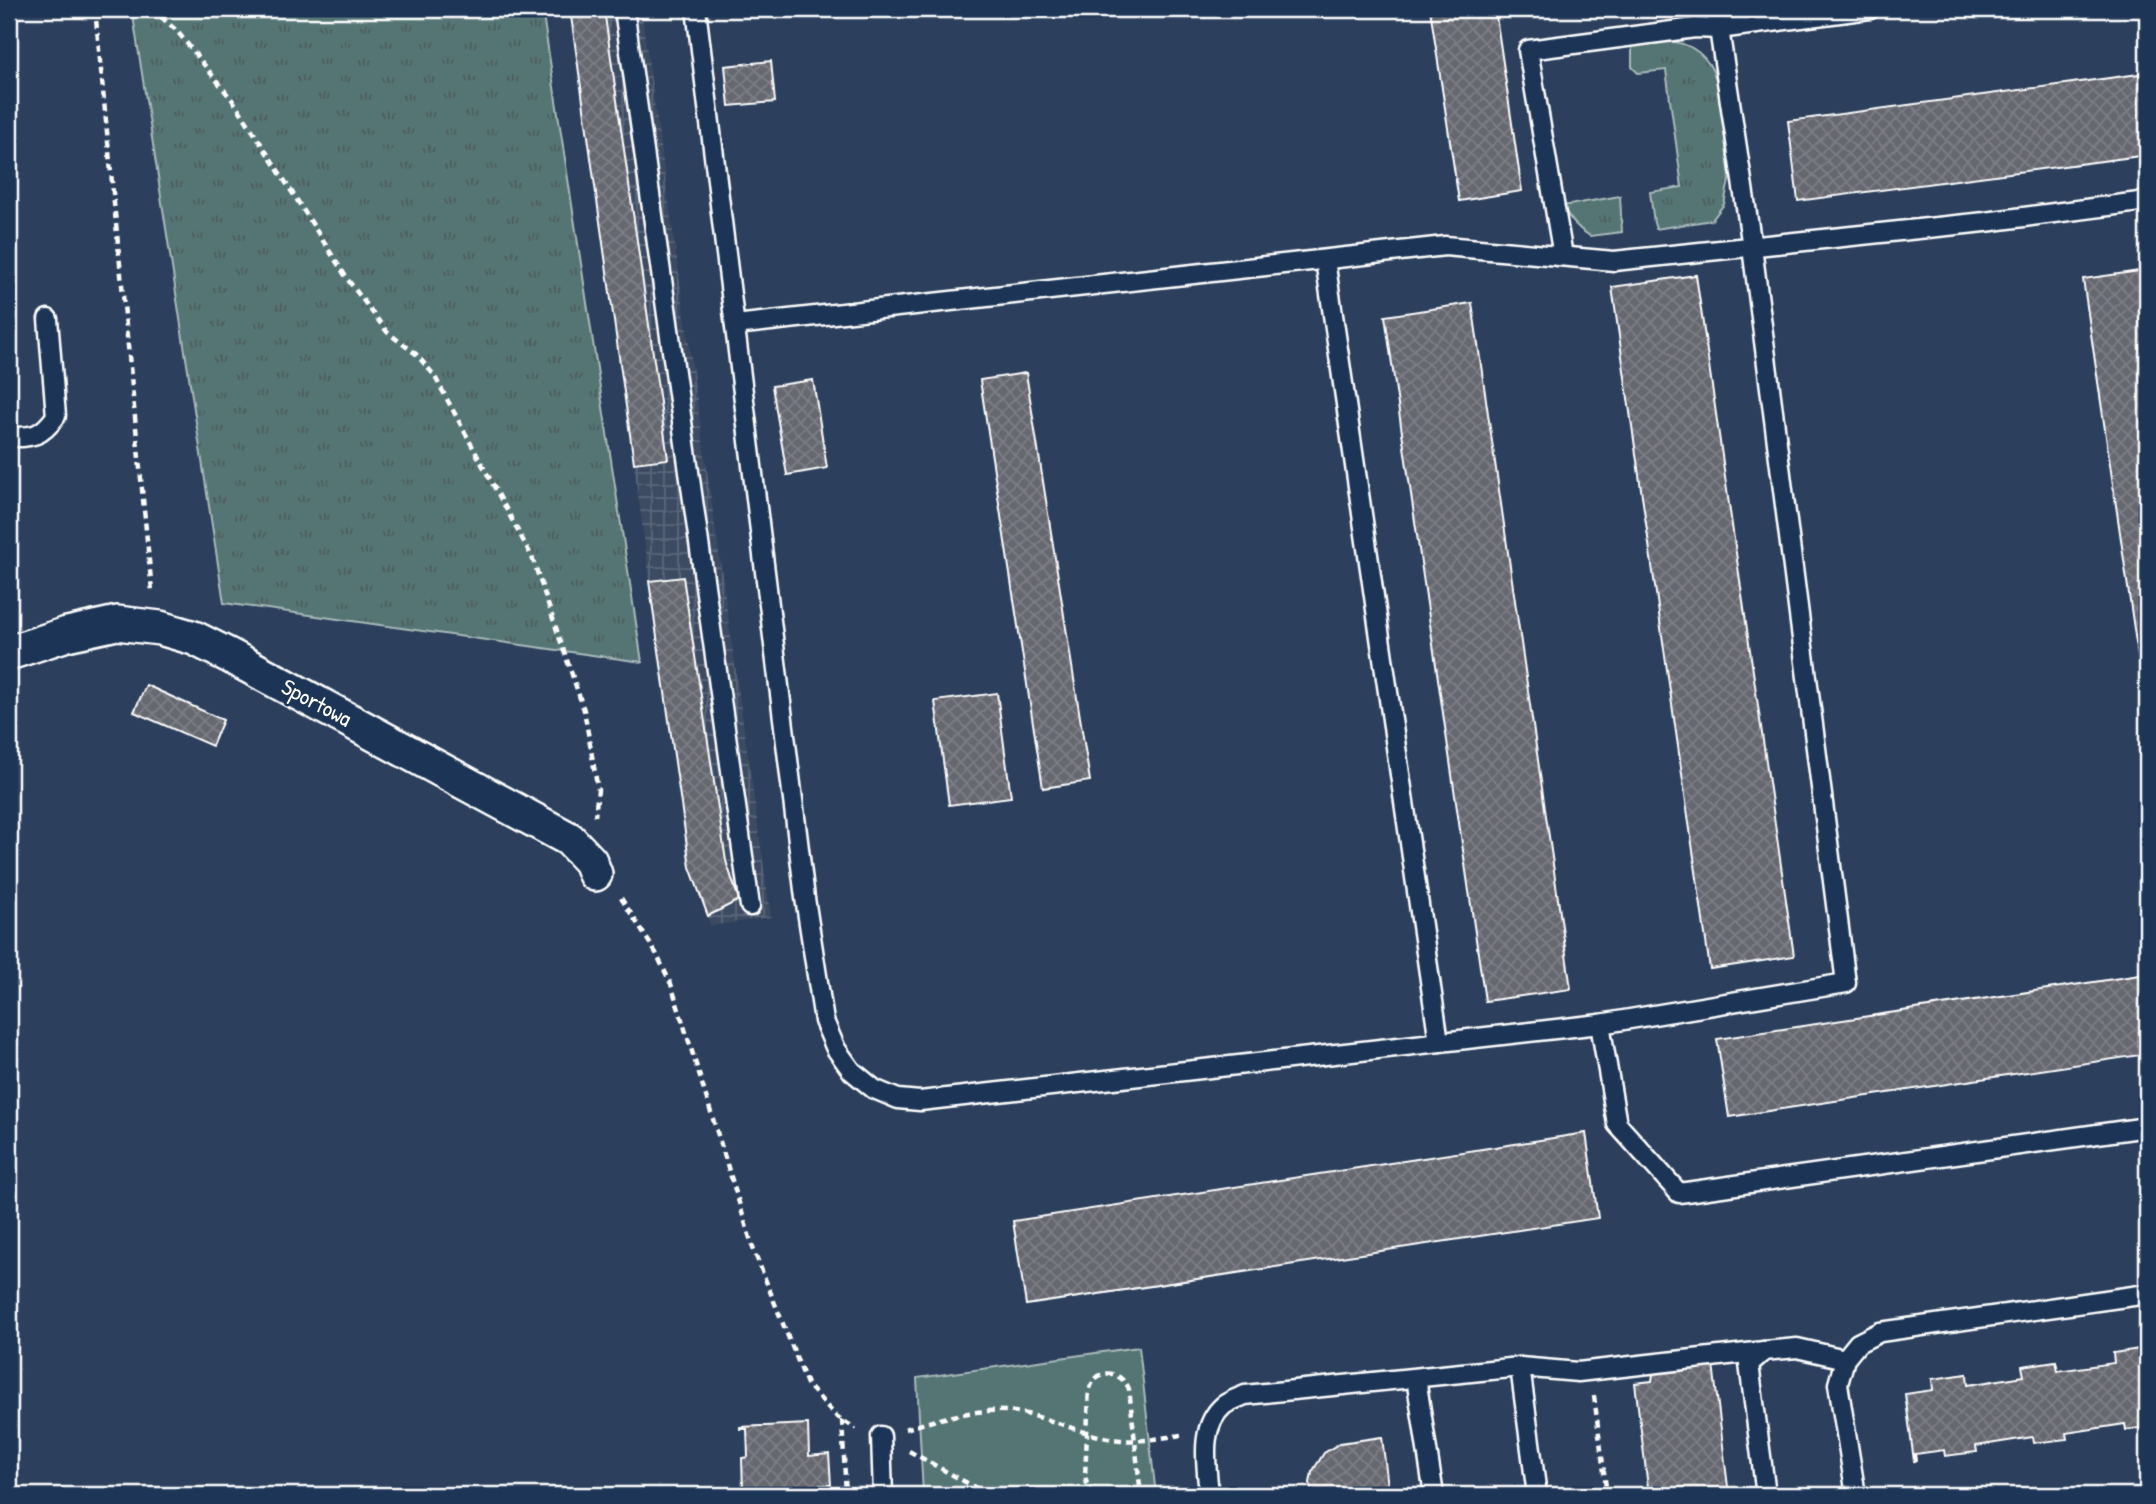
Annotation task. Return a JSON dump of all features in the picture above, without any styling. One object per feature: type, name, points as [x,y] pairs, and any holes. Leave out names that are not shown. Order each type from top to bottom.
[{"type":"street","name":"Sportowa","points":[[9,653],[67,634],[117,623],[156,627],[194,638],[569,839],[592,868]]},
{"type":"lane","points":[[624,9],[750,906]]},
{"type":"lane","points":[[696,9],[805,898],[824,1021],[835,1049],[852,1071],[874,1089],[898,1099],[920,1101],[1600,1024],[1846,983],[1752,247],[1716,9]]},
{"type":"lane","points":[[1563,256],[1528,50],[1870,9]]},
{"type":"lane","points":[[735,325],[1445,247],[1614,261],[1972,223],[2147,201]]},
{"type":"lane","points":[[1325,260],[1439,1042]]},
{"type":"lane","points":[[9,438],[32,437],[47,430],[56,416],[48,319]]},
{"type":"lane","points":[[1600,1024],[1617,1124],[1679,1192],[2147,1127]]},
{"type":"lane","points":[[1856,1495],[1839,1384],[1845,1359],[1858,1343],[1880,1332],[2147,1294]]},
{"type":"lane","points":[[1209,1495],[1205,1447],[1211,1422],[1225,1405],[1245,1395],[1520,1367],[1591,1371],[1797,1348],[1845,1359]]},
{"type":"lane","points":[[1764,1351],[1749,1364],[1766,1495]]},
{"type":"lane","points":[[1520,1367],[1537,1495]]},
{"type":"lane","points":[[1416,1378],[1434,1495]]},
{"type":"lane","points":[[881,1436],[883,1495]]},
{"type":"path","points":[[95,9],[156,627]]},
{"type":"path","points":[[152,9],[177,31],[237,106],[348,280],[387,332],[416,354],[434,375],[532,557],[584,710],[598,790],[592,868],[615,889],[656,953],[671,984],[754,1251],[807,1384],[836,1416],[854,1429],[881,1436],[989,1495]]},
{"type":"path","points":[[1591,1371],[1606,1495]]},
{"type":"path","points":[[1093,1495],[1085,1476],[1090,1387],[1104,1374],[1116,1374],[1127,1383],[1129,1389],[1141,1495]]},
{"type":"path","points":[[881,1436],[959,1413],[980,1411],[1007,1411],[1029,1415],[1106,1437],[1135,1440],[1209,1432]]},
{"type":"path","points":[[842,1420],[846,1495]]},
{"type":"shaded area","points":[[570,9],[641,9],[771,917],[711,926],[690,867]]},
{"type":"green space","points":[[132,9],[542,9],[642,662],[224,603]]},
{"type":"green space","points":[[1666,41],[1684,44],[1698,52],[1714,72],[1730,176],[1724,204],[1712,220],[1656,229],[1650,192],[1682,187],[1666,70],[1638,73],[1632,67],[1632,46]]},
{"type":"green space","points":[[1620,196],[1622,232],[1590,236],[1574,223],[1563,206]]},
{"type":"green space","points":[[1139,1347],[1156,1495],[923,1495],[917,1378]]},
{"type":"building","points":[[570,9],[604,9],[668,459],[634,463]]},
{"type":"building","points":[[1430,9],[1495,9],[1522,191],[1459,201]]},
{"type":"building","points":[[771,61],[775,102],[729,106],[725,66]]},
{"type":"building","points":[[2147,73],[2147,155],[1798,201],[1788,121]]},
{"type":"building","points":[[2147,270],[2147,718],[2083,279]]},
{"type":"building","points":[[1696,275],[1794,956],[1710,969],[1612,287]]},
{"type":"building","points":[[1472,303],[1571,989],[1485,1001],[1385,316]]},
{"type":"building","points":[[1026,373],[1090,781],[1043,788],[980,380]]},
{"type":"building","points":[[813,380],[827,468],[787,475],[772,386]]},
{"type":"building","points":[[683,577],[726,861],[739,900],[708,916],[690,867],[649,581]]},
{"type":"building","points":[[146,685],[223,720],[212,746],[134,712]]},
{"type":"building","points":[[997,693],[1011,797],[949,805],[935,701]]},
{"type":"building","points":[[2147,974],[2147,1054],[1729,1117],[1717,1039]]},
{"type":"building","points":[[1586,1133],[1598,1218],[1026,1305],[1013,1221]]},
{"type":"building","points":[[1711,1348],[1729,1495],[1649,1495],[1635,1383],[1652,1381],[1654,1368],[1673,1353]]},
{"type":"building","points":[[2146,1348],[2147,1427],[2126,1430],[2125,1424],[2066,1433],[2067,1439],[2034,1443],[2033,1437],[1976,1446],[1977,1452],[1945,1456],[1944,1450],[1915,1454],[1914,1461],[1905,1394],[1933,1390],[1932,1379],[1967,1374],[1968,1385],[2024,1376],[2022,1366],[2056,1361],[2058,1371],[2114,1363],[2113,1353]]},
{"type":"building","points":[[808,1424],[809,1456],[829,1454],[831,1485],[811,1485],[812,1495],[750,1495],[749,1490],[743,1491],[742,1458],[748,1457],[747,1429],[740,1427]]},
{"type":"building","points":[[1382,1437],[1389,1495],[1312,1495],[1312,1472],[1324,1453],[1340,1443]]}]
